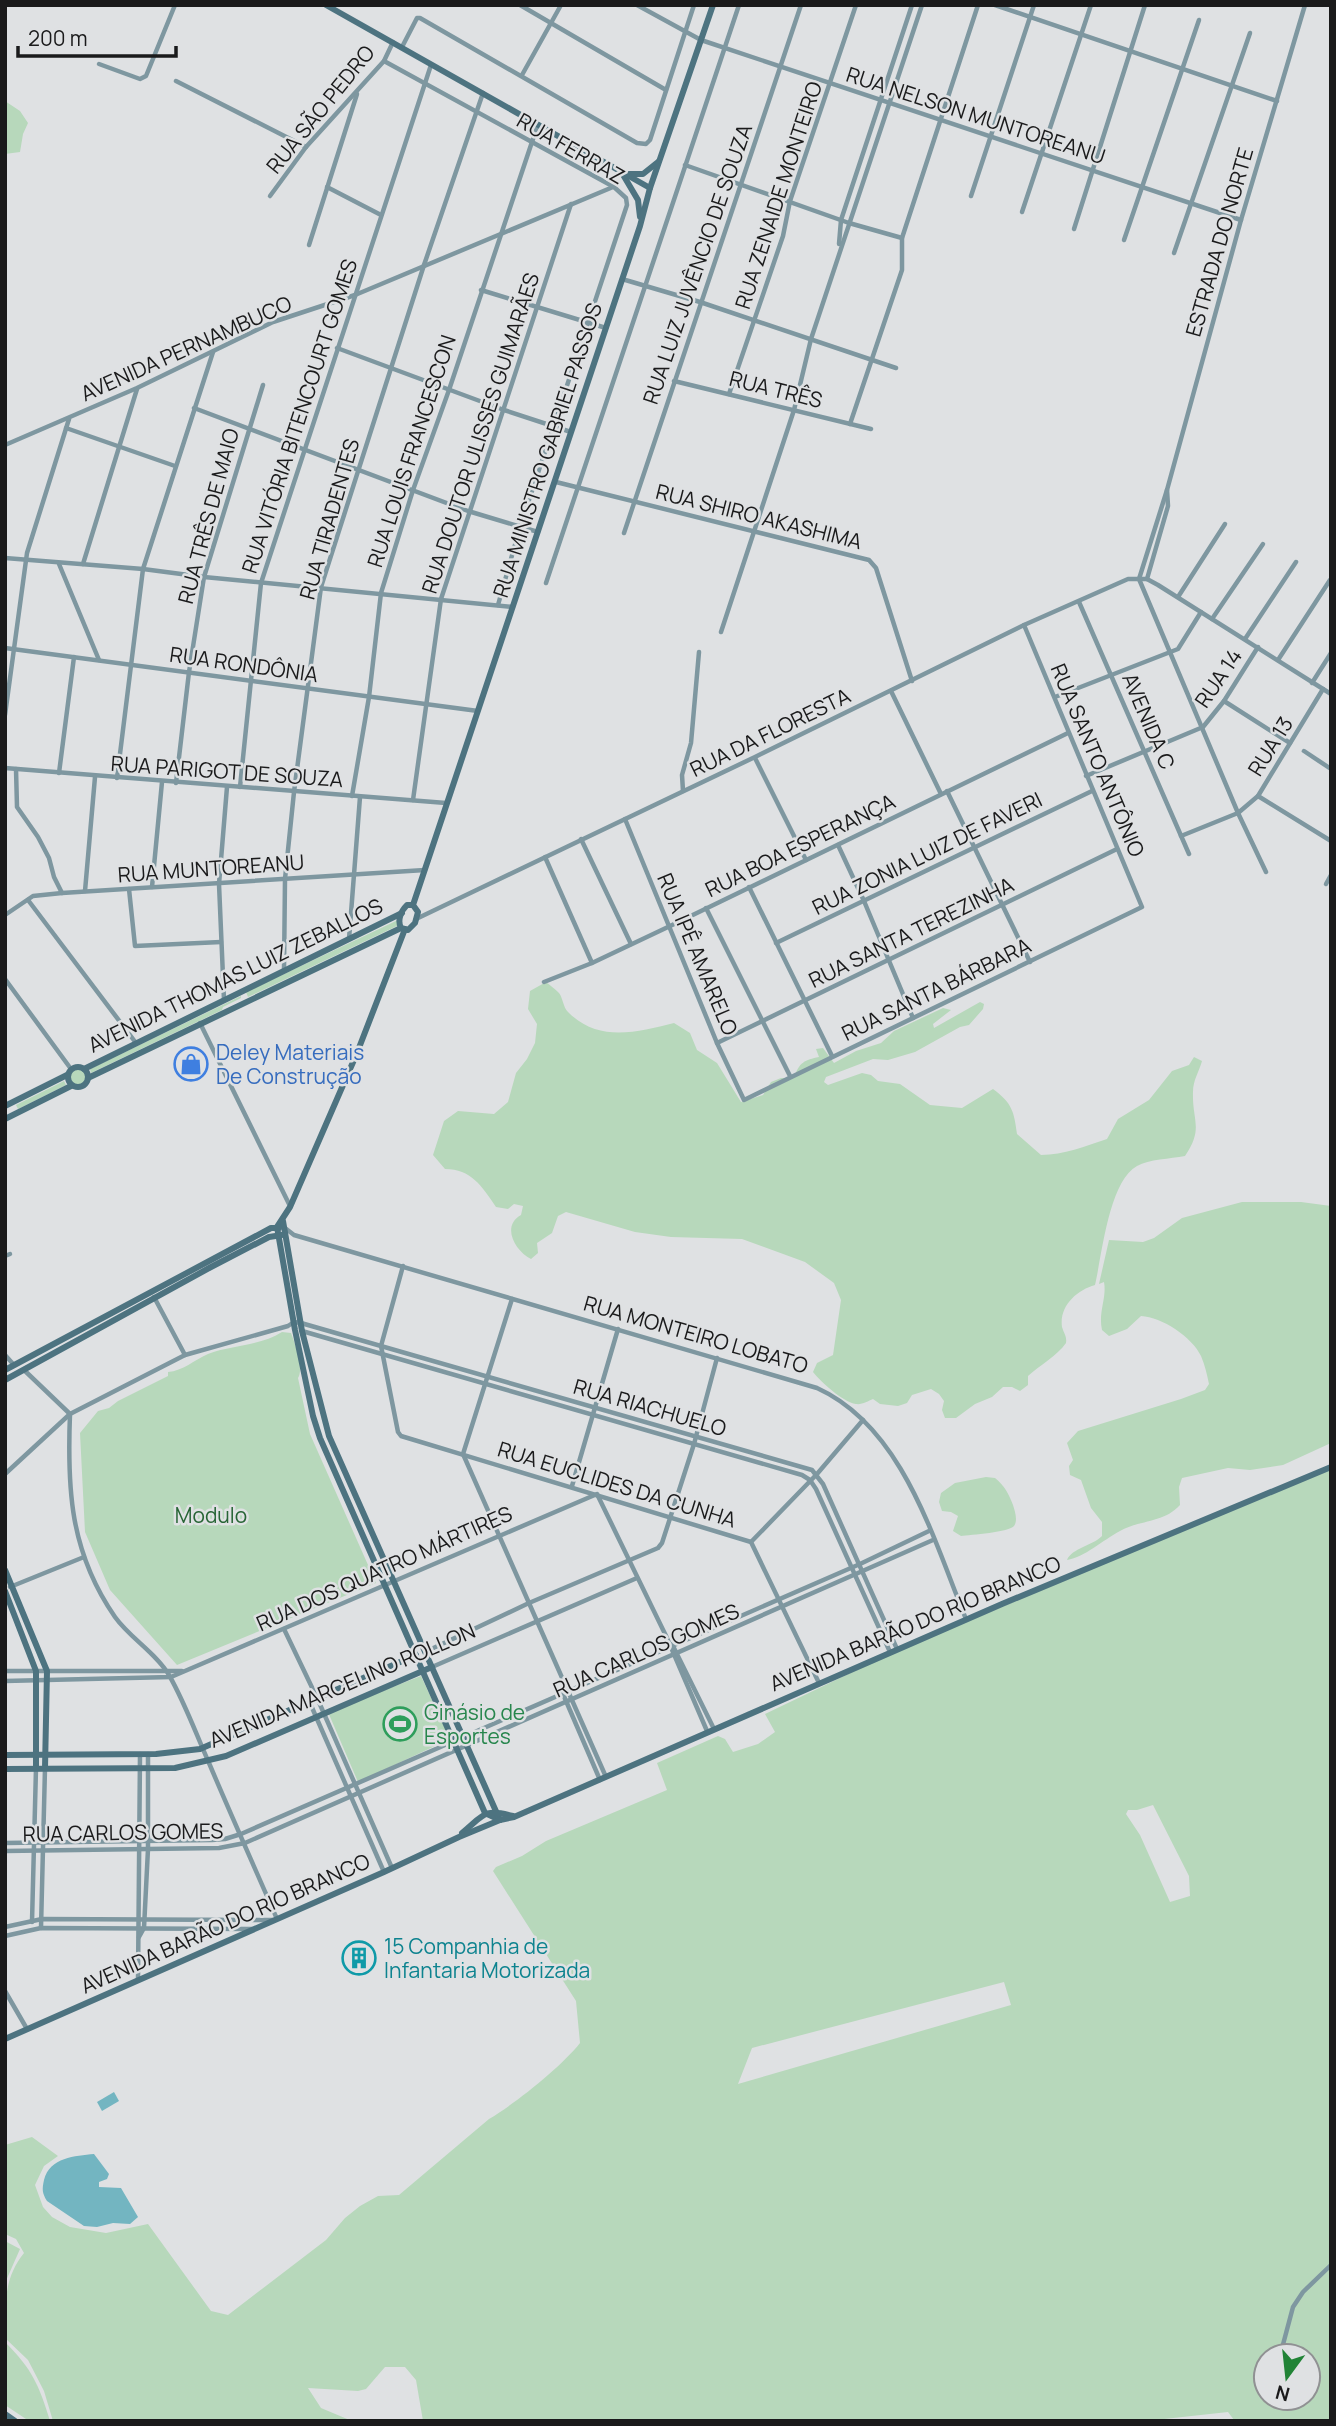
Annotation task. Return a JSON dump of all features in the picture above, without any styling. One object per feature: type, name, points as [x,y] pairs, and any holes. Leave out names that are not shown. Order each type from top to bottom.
[{"type":"main road","points":[[327,5],[650,188]]},
{"type":"main road","name":"RUA MINISTRO GABRIEL PASSOS","points":[[413,905],[713,5]]},
{"type":"main road","points":[[621,171],[633,175],[643,174],[662,158]]},
{"type":"main road","points":[[621,171],[638,200],[640,226]]},
{"type":"main road","points":[[413,905],[418,912],[416,919],[412,927],[403,929],[399,922],[402,913],[405,907],[413,905]]},
{"type":"main road","name":"AVENIDA THOMAS LUIZ ZEBALLOS","points":[[84,1069],[402,913]]},
{"type":"main road","points":[[403,929],[357,1053],[282,1229],[296,1326],[313,1416],[320,1438],[365,1530],[385,1586],[485,1813],[500,1820]]},
{"type":"main road","name":"AVENIDA THOMAS LUIZ ZEBALLOS","points":[[88,1078],[403,929]]},
{"type":"main road","points":[[242,991],[246,1001]]},
{"type":"main road","points":[[5,1119],[17,1113],[71,1086],[82,1087],[88,1078],[84,1069],[78,1067],[9,1104],[17,1113]]},
{"type":"main road","points":[[69,1072],[71,1086]]},
{"type":"main road","name":"RUA MONTEIRO LOBATO","points":[[5,1380],[271,1228],[282,1229]]},
{"type":"main road","name":"RUA MONTEIRO LOBATO","points":[[5,1370],[107,1320]]},
{"type":"main road","name":"AVENIDA BARÃO DO RIO BRANCO","points":[[5,2039],[459,1837],[514,1817],[966,1619],[1331,1466]]},
{"type":"main road","points":[[375,1553],[393,1582],[500,1820]]},
{"type":"main road","points":[[5,1570],[7,1588],[36,1671],[36,1769]]},
{"type":"main road","points":[[7,1588],[47,1671],[45,1768]]},
{"type":"main road","name":"AVENIDA MARCELINO ROLLON","points":[[5,1755],[148,1754],[203,1748],[425,1652]]},
{"type":"main road","name":"AVENIDA MARCELINO ROLLON","points":[[5,1769],[175,1768],[208,1761],[226,1756],[432,1667]]},
{"type":"main road","points":[[259,1725],[266,1739]]},
{"type":"main road","points":[[485,1813],[494,1811],[514,1817]]},
{"type":"main road","name":"AVENIDA BARÃO DO RIO BRANCO","points":[[459,1837],[485,1813]]},
{"type":"main road","points":[[5,2414],[15,2421]]},
{"type":"street","points":[[99,64],[140,79],[146,76],[175,5]]},
{"type":"street","points":[[520,5],[666,90]]},
{"type":"street","points":[[522,75],[561,5]]},
{"type":"street","name":"RUA NELSON MUNTOREANU","points":[[637,5],[701,40],[1241,220]]},
{"type":"street","points":[[402,47],[416,18],[428,21],[637,143],[646,144],[650,140],[694,5]]},
{"type":"street","points":[[546,583],[739,5]]},
{"type":"street","name":"RUA LUIZ JUVÊNCIO DE SOUZA","points":[[624,533],[801,5]]},
{"type":"street","name":"RUA ZENAIDE MONTEIRO","points":[[729,394],[783,236],[790,201],[856,5]]},
{"type":"street","points":[[839,252],[841,220],[912,5]]},
{"type":"street","points":[[721,632],[794,410],[811,339],[922,5]]},
{"type":"street","points":[[850,424],[902,270],[902,238],[978,5]]},
{"type":"street","points":[[995,5],[1277,101]]},
{"type":"street","points":[[971,196],[1034,5]]},
{"type":"street","points":[[1022,212],[1091,5]]},
{"type":"street","points":[[1074,229],[1145,5]]},
{"type":"street","name":"ESTRADA DO NORTE","points":[[1139,579],[1305,5]]},
{"type":"street","points":[[1124,240],[1199,20]]},
{"type":"street","points":[[1174,253],[1250,33]]},
{"type":"street","name":"RUA SÃO PEDRO","points":[[270,195],[306,147],[384,61],[393,42]]},
{"type":"street","name":"RUA FERRAZ","points":[[384,61],[614,187],[626,198],[627,205],[520,527],[498,605]]},
{"type":"street","name":"RUA VITÓRIA BITENCOURT GOMES","points":[[240,787],[261,583],[431,64]]},
{"type":"street","points":[[176,81],[306,147]]},
{"type":"street","points":[[309,245],[359,90]]},
{"type":"street","name":"RUA TIRADENTES","points":[[284,971],[285,879],[293,792],[321,587],[424,265],[483,93]]},
{"type":"street","name":"RUA LOUIS FRANCESCON","points":[[352,796],[369,697],[381,593],[412,490],[449,390],[538,124]]},
{"type":"street","points":[[685,165],[849,223],[902,238]]},
{"type":"street","points":[[327,187],[381,215]]},
{"type":"street","name":"AVENIDA PERNAMBUCO","points":[[5,445],[137,388],[274,322],[355,295],[614,187]]},
{"type":"street","name":"RUA DOUTOR ULISSES GUIMARÃES","points":[[413,800],[441,599],[571,204]]},
{"type":"street","points":[[622,279],[700,302],[896,368]]},
{"type":"street","points":[[481,290],[606,328]]},
{"type":"street","points":[[337,348],[571,432]]},
{"type":"street","points":[[117,779],[143,569],[213,351]]},
{"type":"street","name":"RUA TRÊS","points":[[674,380],[871,429]]},
{"type":"street","name":"RUA TRÊS DE MAIO","points":[[176,783],[204,578],[263,385]]},
{"type":"street","points":[[83,564],[137,388]]},
{"type":"street","points":[[194,408],[468,511],[539,532]]},
{"type":"street","points":[[5,715],[27,553],[70,418]]},
{"type":"street","points":[[66,428],[175,466]]},
{"type":"street","name":"RUA SHIRO AKASHIMA","points":[[556,482],[869,560],[874,563],[912,681]]},
{"type":"street","name":"ESTRADA DO NORTE","points":[[1147,579],[1168,506],[1167,489]]},
{"type":"street","points":[[1178,597],[1225,524]]},
{"type":"street","points":[[1212,619],[1263,544]]},
{"type":"street","points":[[5,558],[143,569],[204,578],[514,607]]},
{"type":"street","points":[[1245,639],[1296,562]]},
{"type":"street","points":[[59,564],[100,660]]},
{"type":"street","name":"RUA DA FLORESTA","points":[[416,919],[1024,625],[1128,579],[1147,579]]},
{"type":"street","points":[[1139,579],[1238,813],[1266,872]]},
{"type":"street","points":[[1147,579],[1331,694]]},
{"type":"street","points":[[1278,660],[1330,580]]},
{"type":"street","name":"AVENIDA C","points":[[1079,602],[1189,853]]},
{"type":"street","points":[[1055,698],[1178,649],[1201,612]]},
{"type":"street","name":"RUA SANTO ANTÔNIO","points":[[1024,625],[1142,907]]},
{"type":"street","name":"RUA 14","points":[[1203,727],[1224,701],[1258,647]]},
{"type":"street","name":"RUA RONDÔNIA","points":[[5,648],[478,711]]},
{"type":"street","points":[[684,791],[682,775],[691,743],[699,652]]},
{"type":"street","points":[[1312,683],[1331,653]]},
{"type":"street","points":[[59,773],[74,657]]},
{"type":"street","name":"RUA 13","points":[[1181,836],[1238,813],[1258,796],[1323,690]]},
{"type":"street","points":[[891,691],[941,794]]},
{"type":"street","points":[[1224,701],[1290,743]]},
{"type":"street","points":[[1086,775],[1203,727]]},
{"type":"street","name":"RUA BOA ESPERANÇA","points":[[544,982],[668,927],[1068,733]]},
{"type":"street","points":[[1304,751],[1331,769]]},
{"type":"street","points":[[755,757],[806,860]]},
{"type":"street","name":"RUA PARIGOT DE SOUZA","points":[[5,768],[117,779],[446,803]]},
{"type":"street","points":[[16,769],[17,807],[49,858],[62,893]]},
{"type":"street","points":[[85,891],[95,777]]},
{"type":"street","points":[[152,887],[162,782]]},
{"type":"street","points":[[224,1000],[219,884],[227,787]]},
{"type":"street","points":[[947,791],[1030,962]]},
{"type":"street","name":"RUA ZONIA LUIZ DE FAVERI","points":[[776,943],[1092,791]]},
{"type":"street","points":[[1258,796],[1331,841]]},
{"type":"street","points":[[349,939],[360,797]]},
{"type":"street","name":"RUA IPÊ AMARELO","points":[[625,819],[717,1043],[744,1100]]},
{"type":"street","points":[[581,839],[631,944]]},
{"type":"street","points":[[838,845],[913,1018]]},
{"type":"street","name":"RUA SANTA TEREZINHA","points":[[717,1043],[1117,849]]},
{"type":"street","points":[[545,857],[592,963]]},
{"type":"street","name":"RUA MUNTOREANU","points":[[5,915],[33,897],[62,893],[425,870]]},
{"type":"street","points":[[1326,884],[1331,875]]},
{"type":"street","points":[[749,887],[832,1056]]},
{"type":"street","points":[[129,889],[135,946],[221,942]]},
{"type":"street","points":[[28,900],[136,1043]]},
{"type":"street","name":"RUA SANTA BÁRBARA","points":[[744,1100],[1142,907]]},
{"type":"street","points":[[706,908],[790,1076]]},
{"type":"street","points":[[5,979],[69,1072]]},
{"type":"street","points":[[200,1023],[290,1207]]},
{"type":"street","name":"RUA MONTEIRO LOBATO","points":[[282,1229],[512,1299],[717,1357],[832,1394],[863,1420],[898,1462],[966,1619]]},
{"type":"street","points":[[384,1356],[382,1346],[403,1266]]},
{"type":"street","points":[[153,1294],[185,1355]]},
{"type":"street","points":[[512,1299],[463,1454],[603,1778]]},
{"type":"street","points":[[5,1474],[70,1414],[185,1355],[296,1326]]},
{"type":"street","name":"RUA RIACHUELO","points":[[296,1326],[382,1346],[812,1470],[817,1474]]},
{"type":"street","name":"RUA RIACHUELO","points":[[296,1326],[384,1356],[802,1475],[810,1480]]},
{"type":"street","points":[[572,1486],[618,1329]]},
{"type":"street","points":[[5,1355],[14,1365]]},
{"type":"street","name":"RUA EUCLIDES DA CUNHA","points":[[384,1356],[401,1436],[751,1542],[819,1683]]},
{"type":"street","name":"AVENIDA MARCELINO ROLLON","points":[[425,1652],[529,1603],[658,1548],[671,1517],[694,1444],[717,1357]]},
{"type":"street","points":[[5,1927],[41,1919],[275,1919],[241,1834],[170,1677],[116,1618],[99,1591],[76,1532],[68,1474],[70,1414],[24,1370]]},
{"type":"street","points":[[751,1542],[817,1474],[863,1420]]},
{"type":"street","points":[[817,1474],[864,1572],[894,1651]]},
{"type":"street","points":[[810,1480],[817,1489],[894,1651]]},
{"type":"street","points":[[597,1494],[710,1730]]},
{"type":"street","name":"RUA DOS QUATRO MÁRTIRES","points":[[5,1681],[170,1677],[597,1494]]},
{"type":"street","name":"RUA CARLOS GOMES","points":[[5,1843],[225,1839],[241,1834],[672,1647],[929,1531]]},
{"type":"street","name":"RUA CARLOS GOMES","points":[[5,1851],[219,1849],[244,1843],[857,1576],[933,1540]]},
{"type":"street","points":[[7,1588],[84,1557]]},
{"type":"street","name":"AVENIDA MARCELINO ROLLON","points":[[432,1667],[637,1578]]},
{"type":"street","points":[[284,1629],[392,1868]]},
{"type":"street","name":"RUA DOS QUATRO MÁRTIRES","points":[[5,1671],[183,1672]]},
{"type":"street","points":[[93,1671],[94,1679]]},
{"type":"street","points":[[310,1703],[384,1872]]},
{"type":"street","points":[[138,1981],[140,1754]]},
{"type":"street","points":[[139,1937],[144,1928],[148,1849],[148,1754]]},
{"type":"street","points":[[41,1928],[45,1768]]},
{"type":"street","points":[[32,1929],[36,1769]]},
{"type":"street","points":[[36,1812],[44,1813]]},
{"type":"street","points":[[5,1936],[41,1928],[254,1929]]},
{"type":"street","points":[[5,1991],[27,2028]]},
{"type":"street","points":[[1284,2342],[1293,2307],[1303,2292],[1331,2265]]},
{"type":"green space","points":[[5,101],[20,111],[28,123],[20,152],[5,154]]},
{"type":"green space","points":[[398,920],[397,926],[248,997],[246,992]]},
{"type":"green space","points":[[546,982],[559,993],[568,1012],[592,1028],[632,1032],[674,1023],[690,1033],[697,1050],[717,1063],[741,1102],[763,1095],[771,1082],[781,1078],[794,1078],[803,1063],[819,1057],[816,1049],[823,1048],[834,1063],[856,1051],[881,1043],[894,1031],[943,1008],[951,1010],[933,1024],[934,1028],[980,1002],[984,1004],[983,1009],[969,1025],[960,1027],[915,1052],[888,1060],[873,1059],[826,1077],[824,1082],[828,1085],[862,1073],[871,1075],[878,1081],[900,1084],[930,1105],[962,1108],[993,1089],[1011,1108],[1017,1134],[1041,1155],[1050,1155],[1107,1139],[1118,1119],[1149,1100],[1172,1071],[1189,1065],[1194,1057],[1202,1061],[1193,1088],[1196,1131],[1185,1156],[1147,1162],[1127,1174],[1113,1202],[1095,1285],[1076,1295],[1066,1306],[1062,1327],[1066,1343],[1028,1376],[1028,1385],[1020,1391],[1003,1387],[992,1397],[975,1404],[956,1418],[945,1418],[942,1410],[944,1401],[931,1389],[912,1395],[907,1403],[898,1406],[880,1404],[873,1399],[856,1404],[839,1396],[813,1372],[817,1363],[833,1355],[841,1300],[834,1283],[805,1262],[742,1239],[671,1237],[635,1232],[566,1212],[558,1216],[552,1233],[537,1243],[538,1253],[531,1259],[520,1250],[511,1232],[523,1206],[514,1204],[508,1209],[496,1207],[469,1175],[445,1169],[433,1155],[444,1121],[458,1111],[494,1114],[508,1102],[516,1073],[535,1043],[537,1024],[528,1009],[530,991]]},
{"type":"green space","points":[[241,996],[222,1010],[91,1073],[90,1069]]},
{"type":"green space","points":[[75,1069],[81,1069],[86,1077],[84,1083],[75,1085],[70,1080],[70,1074]]},
{"type":"green space","points":[[64,1081],[66,1085],[18,1109],[16,1105]]},
{"type":"green space","points":[[1242,1202],[1301,1202],[1331,1206],[1331,1443],[1283,1465],[1250,1470],[1228,1468],[1182,1478],[1179,1487],[1180,1505],[1174,1511],[1127,1527],[1087,1552],[1067,1560],[1073,1553],[1102,1536],[1102,1522],[1091,1508],[1081,1480],[1070,1475],[1069,1466],[1073,1460],[1067,1443],[1078,1431],[1181,1399],[1205,1390],[1209,1384],[1197,1349],[1184,1335],[1167,1324],[1141,1316],[1127,1329],[1109,1336],[1102,1330],[1104,1282],[1099,1284],[1109,1240],[1143,1242],[1154,1238],[1182,1218]]},
{"type":"green space","name":"Modulo","points":[[282,1332],[291,1333],[297,1350],[300,1369],[298,1378],[310,1434],[376,1583],[177,1665],[110,1590],[85,1532],[80,1433],[98,1411],[109,1408],[168,1376],[168,1372],[208,1354],[264,1340]]},
{"type":"green space","points":[[1331,1468],[1331,2421],[1234,2420],[1228,2412],[1146,2421],[423,2421],[416,2380],[405,2367],[385,2367],[366,2389],[358,2391],[308,2388],[321,2408],[352,2421],[53,2421],[44,2391],[28,2360],[5,2338],[5,2304],[9,2283],[24,2253],[16,2239],[5,2234],[5,2145],[32,2137],[58,2156],[44,2166],[35,2185],[43,2207],[52,2217],[70,2227],[106,2233],[148,2224],[211,2311],[228,2315],[326,2240],[345,2218],[360,2206],[378,2196],[399,2195],[489,2119],[538,2084],[580,2043],[576,2001],[493,1871],[496,1867],[522,1856],[546,1841],[667,1790],[657,1763],[718,1736],[725,1739],[733,1752],[758,1744],[775,1732],[765,1714],[890,1654]],"holes":[[[1153,1805],[1189,1876],[1190,1896],[1170,1902],[1140,1835],[1126,1814],[1128,1810]],[[1004,1982],[1011,2005],[738,2084],[752,2048]]]},
{"type":"green space","points":[[986,1477],[995,1478],[1006,1490],[1015,1510],[1015,1524],[1005,1530],[961,1536],[953,1531],[958,1516],[942,1511],[939,1502],[941,1493],[955,1483]]},
{"type":"green space","points":[[421,1676],[450,1739],[358,1782],[328,1712]]},
{"type":"green space","points":[[5,2241],[20,2249],[5,2283]]},
{"type":"green space","points":[[5,2342],[34,2378],[50,2421],[29,2421],[5,2405]]},
{"type":"water","points":[[114,2092],[119,2101],[102,2111],[97,2102]]},
{"type":"water","points":[[94,2154],[109,2174],[107,2179],[99,2182],[99,2187],[121,2188],[138,2217],[130,2224],[84,2226],[45,2198],[43,2183],[47,2172],[57,2162]]},
{"type":"place","name":"Deley Materiais De Construção","points":[[191,1064]]},
{"type":"place","name":"Ginásio de Esportes","points":[[400,1724]]},
{"type":"place","name":"15 Companhia de Infantaria Motorizada","points":[[359,1958]]}]
